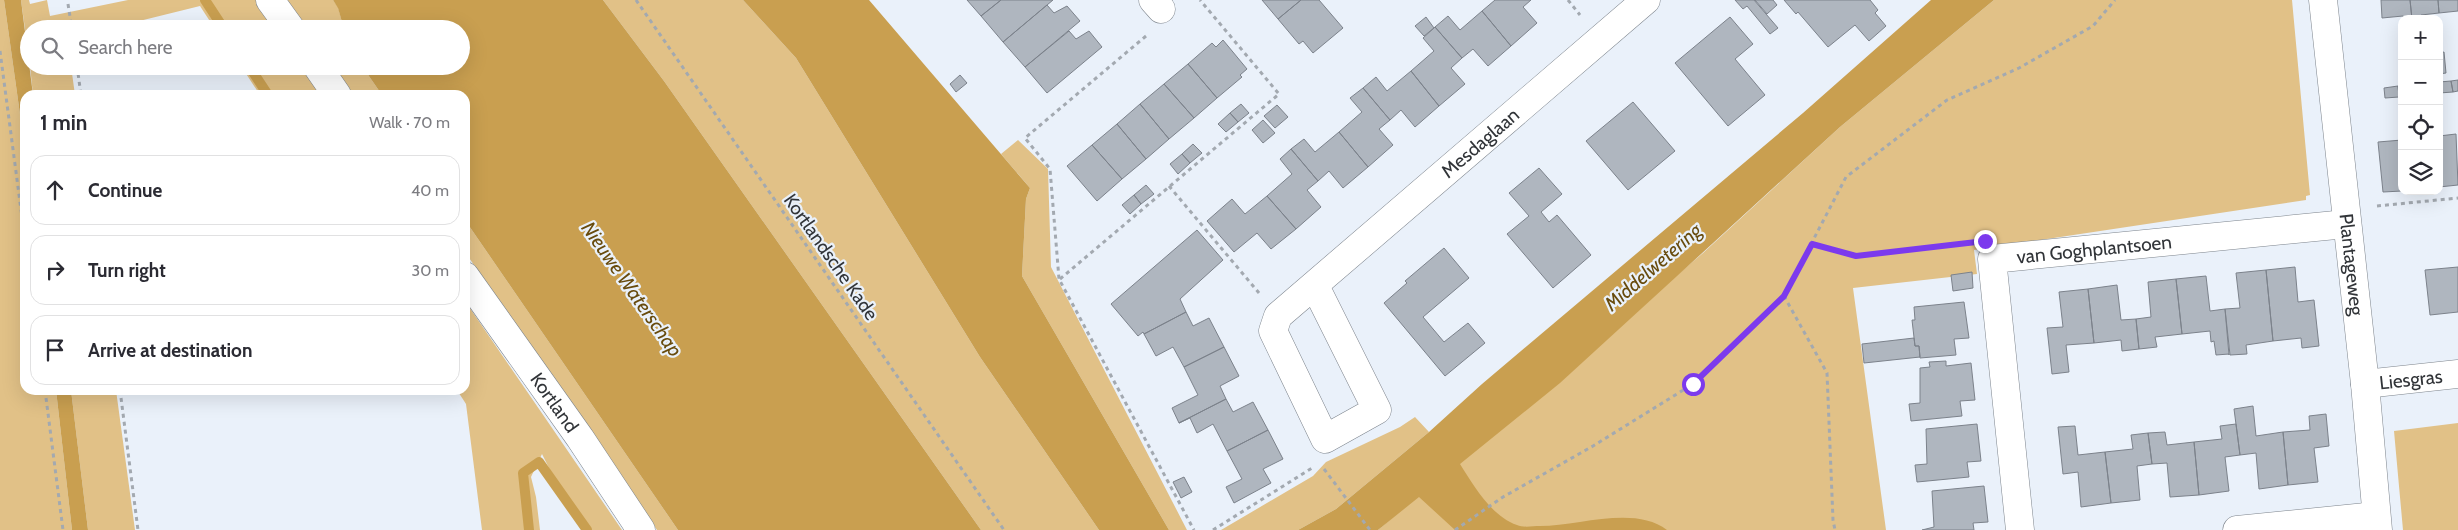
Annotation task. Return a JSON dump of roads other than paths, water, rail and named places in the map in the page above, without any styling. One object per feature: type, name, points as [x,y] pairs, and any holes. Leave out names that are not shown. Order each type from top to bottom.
[{"type":"street","points":[[270,0],[284,20]]},
{"type":"street","name":"Mesdaglaan","points":[[1315,286],[1377,410],[1325,439],[1272,331],[1278,316],[1646,0]]},
{"type":"street","name":"Plantageweg","points":[[2323,0],[2365,384],[2377,523]]},
{"type":"street","points":[[323,75],[334,90]]},
{"type":"street","name":"van Goghplantsoen","points":[[2020,530],[1992,259],[2346,216]]},
{"type":"street","name":"Kortland","points":[[470,283],[580,438],[641,530]]},
{"type":"street","name":"Liesgras","points":[[2365,384],[2458,374]]},
{"type":"street","points":[[2237,530],[2377,523]]},
{"type":"water","points":[[4,0],[21,0],[24,20],[20,20],[20,75],[30,75],[32,90],[20,90],[20,114]]},
{"type":"water","name":"Nieuwe Waterschap","points":[[333,0],[603,0],[664,81],[981,530],[678,530],[470,227],[470,90],[379,90],[368,75],[470,75],[470,20],[341,20],[338,8]]},
{"type":"water","points":[[743,0],[869,0],[1030,188],[1026,199],[1022,276],[1169,530],[1099,530],[980,357],[796,58]]},
{"type":"water","name":"Middelwetering","points":[[1931,0],[1994,0],[1840,127],[1560,383],[1460,464],[1477,491],[1491,508],[1508,521],[1519,526],[1555,525],[1623,518],[1639,519],[1654,523],[1667,530],[1455,530],[1419,497],[1378,530],[1298,530],[1336,509],[1429,432],[1482,384],[1803,113]]},
{"type":"water","points":[[57,395],[72,395],[88,530],[72,530]]},
{"type":"waterway","points":[[205,0],[218,20]]},
{"type":"waterway","points":[[255,75],[265,90]]},
{"type":"waterway","points":[[529,530],[523,473],[539,462],[587,530]]}]
